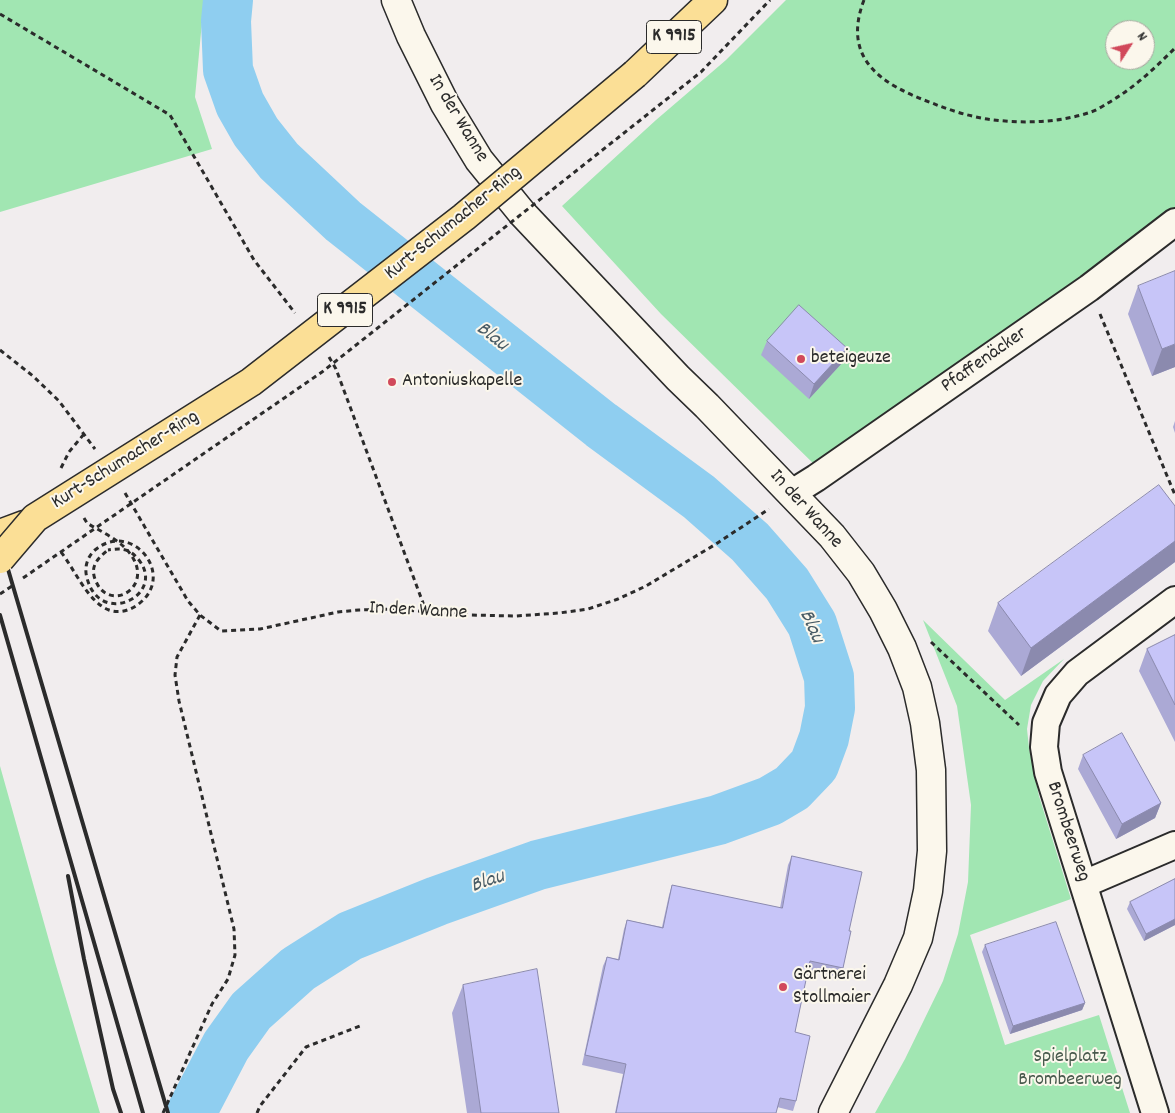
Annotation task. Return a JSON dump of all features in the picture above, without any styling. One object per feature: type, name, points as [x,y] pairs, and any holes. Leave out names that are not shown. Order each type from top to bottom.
[{"type":"main road","name":"Kurt-Schumacher-Ring","points":[[0,539],[252,382],[464,217],[635,74],[713,0]]},
{"type":"main road","points":[[0,559],[20,525]]},
{"type":"street","name":"In der Wanne","points":[[396,0],[411,36],[445,104],[479,160],[522,213],[678,378],[832,536],[861,573],[902,648],[916,687],[925,723],[931,770],[932,851],[928,891],[918,938],[898,985],[833,1113]]},
{"type":"street","name":"Pfaffenäcker","points":[[792,493],[1090,288],[1175,222]]},
{"type":"street","name":"Brombeerweg","points":[[1155,1113],[1048,772],[1044,747],[1046,723],[1058,695],[1077,673],[1175,600]]},
{"type":"street","points":[[1084,884],[1175,844]]},
{"type":"path","points":[[864,0],[857,26],[859,48],[869,67],[888,84],[918,98],[950,110],[986,119],[1054,121],[1093,112],[1125,93],[1150,73],[1175,48]]},
{"type":"path","points":[[0,14],[170,115],[254,260],[300,319]]},
{"type":"path","points":[[1090,288],[1175,496]]},
{"type":"path","points":[[0,350],[34,376],[59,401],[96,450]]},
{"type":"path","points":[[329,356],[336,369],[426,611]]},
{"type":"path","name":"In der Wanne","points":[[123,489],[188,601],[200,615],[221,631],[260,629],[338,612],[359,610],[392,609],[468,615],[516,616],[588,609],[618,599],[646,586],[763,513]]},
{"type":"path","points":[[62,552],[93,600],[103,608],[113,611],[125,611],[139,604],[147,596],[152,586],[153,574],[149,562],[143,552],[132,544],[112,541],[101,545],[91,554],[86,565],[87,578],[94,593],[106,602],[121,604],[134,598],[143,588],[146,574],[140,561],[132,552],[122,548],[108,550],[98,558],[93,567],[94,578],[100,589],[109,595],[121,596],[129,592],[136,582],[137,571],[133,558]]},
{"type":"path","points":[[162,1113],[212,1004],[228,979],[235,955],[234,929],[178,701],[175,674],[177,657],[200,615]]},
{"type":"path","points":[[929,640],[991,699]]},
{"type":"path","points":[[257,1113],[306,1047],[360,1026]]},
{"type":"green space","points":[[0,0],[204,0],[195,97],[212,149],[0,212]]},
{"type":"green space","points":[[786,0],[1175,0],[1175,211],[819,469],[661,314],[562,206],[656,120],[726,60]]},
{"type":"green space","name":"Spielplatz Brombeerweg","points":[[923,620],[1005,700],[1064,659],[1043,681],[1031,705],[1027,729],[1039,796],[1071,899],[970,935],[1005,1045],[1099,1015],[1130,1113],[875,1113],[905,1059],[943,981],[958,934],[968,882],[971,805],[957,706]]},
{"type":"green space","points":[[0,766],[55,962],[100,1113],[0,1113]]},
{"type":"building","points":[[1175,271],[1175,344],[1162,349],[1138,286]]},
{"type":"building","name":"beteigeuze","points":[[799,305],[847,348],[814,384],[767,341]]},
{"type":"building","points":[[1159,485],[1175,506],[1175,541],[1031,648],[998,603]]},
{"type":"building","points":[[1175,635],[1175,705],[1147,649]]},
{"type":"building","points":[[1122,733],[1161,803],[1122,824],[1083,755]]},
{"type":"building","points":[[792,856],[862,872],[843,968],[810,961],[795,1032],[810,1036],[796,1101],[780,1098],[776,1113],[616,1113],[626,1064],[585,1055],[607,957],[619,960],[627,920],[663,928],[672,885],[782,908]]},
{"type":"building","points":[[1175,879],[1175,919],[1146,934],[1130,902]]},
{"type":"building","points":[[1056,922],[1085,1003],[1013,1026],[985,945]]},
{"type":"building","points":[[537,969],[559,1113],[481,1113],[463,985]]},
{"type":"waterway","name":"Blau","points":[[191,1113],[226,1046],[251,1011],[298,969],[350,936],[437,901],[538,865],[718,820],[770,801],[792,788],[814,765],[824,738],[830,708],[829,677],[812,624],[787,584],[750,542],[699,497],[601,425],[343,221],[279,161],[256,132],[240,104],[228,70],[226,21],[228,0]]},
{"type":"railway","points":[[0,542],[168,1113]]},
{"type":"railway","points":[[0,615],[143,1113]]},
{"type":"railway","points":[[68,876],[84,959],[113,1089],[121,1113]]},
{"type":"place","name":"beteigeuze","points":[[801,359]]},
{"type":"place","name":"Antoniuskapelle","points":[[392,382]]},
{"type":"place","name":"Gärtnerei Stollmaier","points":[[783,987]]}]
